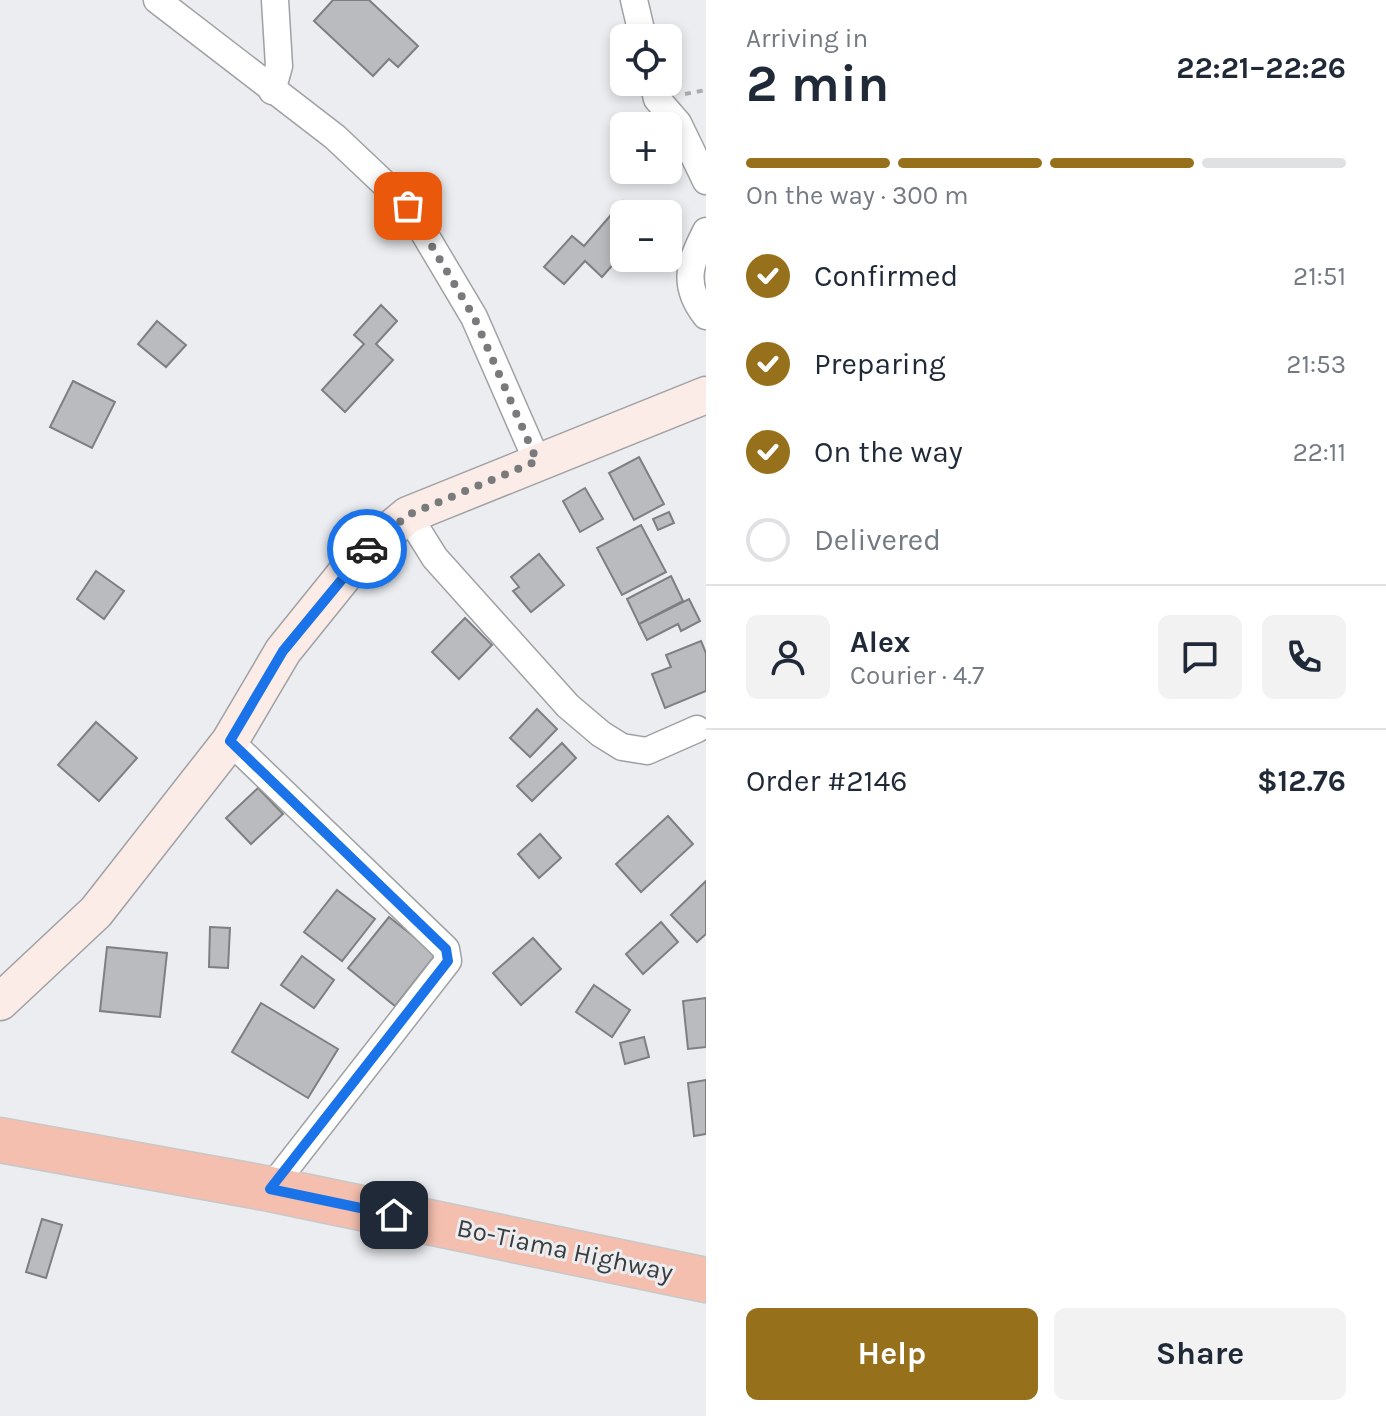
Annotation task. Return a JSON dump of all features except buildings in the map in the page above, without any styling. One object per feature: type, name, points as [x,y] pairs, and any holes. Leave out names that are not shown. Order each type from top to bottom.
[{"type":"highway","name":"Bo-Tiama Highway","points":[[0,1140],[270,1189],[706,1280]]},
{"type":"street","points":[[157,0],[335,137],[408,206],[474,317],[537,461]]},
{"type":"street","points":[[258,0],[277,36]]},
{"type":"street","points":[[272,91],[279,66],[275,0]]},
{"type":"street","points":[[634,0],[640,24]]},
{"type":"street","points":[[656,96],[678,123],[706,181]]},
{"type":"street","points":[[706,231],[693,257],[689,282],[706,316]]},
{"type":"street","points":[[0,1002],[96,912],[230,741],[283,651],[362,553],[408,515],[537,461],[704,402]]},
{"type":"street","points":[[408,515],[435,558],[568,706],[601,734],[622,747],[647,751],[697,729]]},
{"type":"street","points":[[230,741],[446,949],[448,961],[270,1189]]},
{"type":"way so far","points":[[367,549],[408,515],[537,461],[474,317],[408,206]]},
{"type":"route","points":[[367,549],[283,651],[230,741],[446,949],[448,961],[270,1189],[394,1215]]}]
